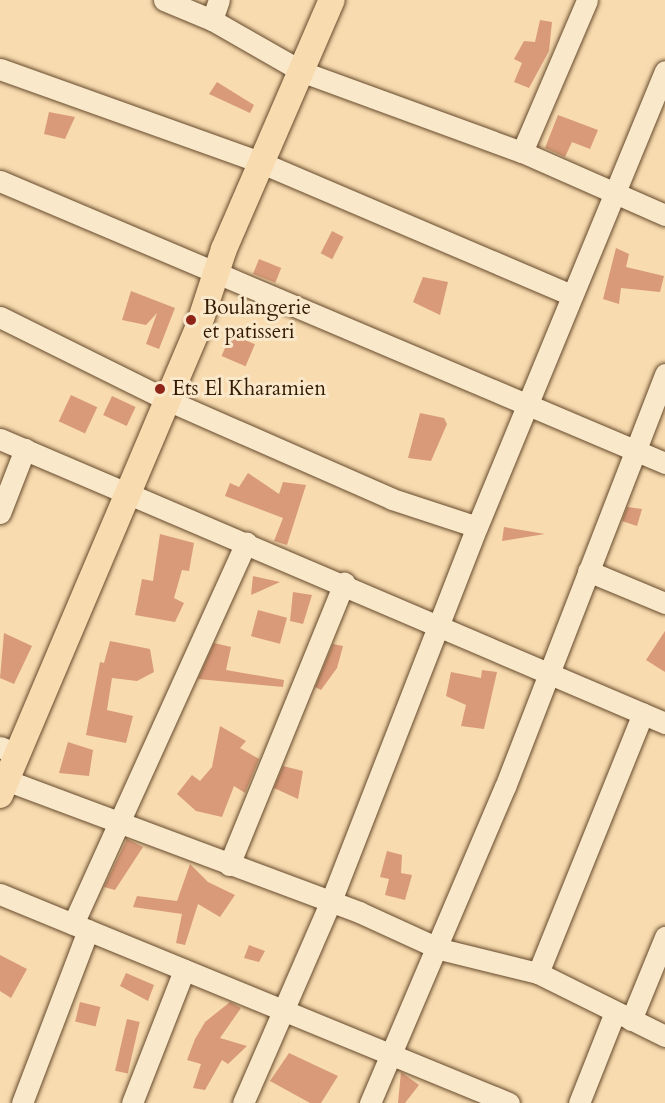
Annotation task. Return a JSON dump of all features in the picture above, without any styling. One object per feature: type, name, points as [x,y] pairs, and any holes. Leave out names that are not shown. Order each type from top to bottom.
[{"type":"main road","points":[[3,788],[8,750],[128,493],[262,163],[332,0]]},
{"type":"street","points":[[164,0],[212,20],[303,72],[522,152],[665,215]]},
{"type":"street","points":[[212,20],[219,0]]},
{"type":"street","points":[[522,152],[587,0]]},
{"type":"street","points":[[0,69],[262,163],[571,295]]},
{"type":"street","points":[[243,1103],[331,901],[477,527],[665,71]]},
{"type":"street","points":[[0,181],[216,275],[665,463]]},
{"type":"street","points":[[0,317],[167,400],[392,499],[477,527]]},
{"type":"street","points":[[370,1103],[440,949],[665,374]]},
{"type":"street","points":[[0,439],[344,583],[665,723]]},
{"type":"street","points":[[0,513],[25,449]]},
{"type":"street","points":[[22,1103],[117,822],[189,675],[246,542]]},
{"type":"street","points":[[588,571],[665,603]]},
{"type":"street","points":[[229,865],[344,583]]},
{"type":"street","points":[[538,974],[643,713]]},
{"type":"street","points":[[3,788],[117,822],[331,901],[440,949],[538,974],[665,1036]]},
{"type":"street","points":[[0,894],[391,1054],[496,1100]]},
{"type":"street","points":[[579,1103],[665,937]]},
{"type":"street","points":[[132,1103],[184,970]]},
{"type":"building","points":[[540,20],[552,22],[549,51],[529,88],[514,82],[522,63],[514,59],[524,41],[535,42]]},
{"type":"building","points":[[217,82],[254,105],[250,113],[209,94]]},
{"type":"building","points":[[49,112],[75,117],[65,139],[44,134]]},
{"type":"building","points":[[558,115],[598,130],[590,149],[572,142],[565,157],[545,148]]},
{"type":"building","points":[[332,231],[344,237],[332,259],[321,253]]},
{"type":"building","points":[[616,248],[629,254],[626,267],[664,276],[660,292],[621,288],[619,304],[603,299]]},
{"type":"building","points":[[259,259],[281,268],[275,283],[253,274]]},
{"type":"building","points":[[423,277],[448,282],[440,315],[413,302]]},
{"type":"building","points":[[131,291],[175,308],[159,349],[146,344],[157,313],[146,325],[122,320]]},
{"type":"building","points":[[231,334],[255,344],[246,366],[222,356]]},
{"type":"building","points":[[71,395],[97,407],[85,434],[59,421]]},
{"type":"building","points":[[112,396],[136,407],[127,426],[103,415]]},
{"type":"building","points":[[420,413],[444,418],[447,424],[431,461],[408,458]]},
{"type":"building","points":[[248,473],[279,494],[283,482],[306,485],[287,545],[274,541],[283,518],[225,496],[230,483],[239,487]]},
{"type":"building","points":[[627,507],[642,509],[637,526],[622,521]]},
{"type":"building","points":[[504,527],[545,534],[502,541]]},
{"type":"building","points":[[160,534],[194,543],[189,571],[182,570],[174,598],[184,603],[175,622],[135,615],[142,579],[153,581]]},
{"type":"building","points":[[253,576],[280,582],[251,595]]},
{"type":"building","points":[[293,592],[312,595],[303,624],[290,621]]},
{"type":"building","points":[[258,610],[287,618],[280,644],[251,636]]},
{"type":"building","points":[[665,631],[665,672],[646,660]]},
{"type":"building","points":[[4,633],[32,646],[14,684],[0,678]]},
{"type":"building","points":[[110,641],[150,649],[154,672],[137,681],[112,678],[107,710],[133,716],[126,743],[86,735],[100,662],[104,663]]},
{"type":"building","points":[[214,643],[231,647],[226,670],[284,680],[283,687],[198,679]]},
{"type":"building","points":[[333,644],[343,646],[337,668],[321,690],[315,687]]},
{"type":"building","points":[[482,670],[497,672],[484,729],[461,726],[466,705],[446,696],[451,672],[481,678]]},
{"type":"building","points":[[220,726],[246,741],[240,748],[259,759],[245,793],[234,786],[222,817],[196,811],[177,794],[192,775],[200,781],[212,767]]},
{"type":"building","points":[[68,742],[93,750],[89,776],[59,773]]},
{"type":"building","points":[[283,766],[303,771],[298,799],[274,788]]},
{"type":"building","points":[[127,839],[143,847],[115,890],[104,887]]},
{"type":"building","points":[[387,851],[402,855],[401,873],[412,875],[405,900],[385,895],[389,879],[380,877]]},
{"type":"building","points":[[190,864],[208,882],[235,895],[220,917],[198,904],[185,945],[176,943],[182,914],[133,907],[137,896],[177,901]]},
{"type":"building","points":[[249,945],[265,951],[259,962],[244,958]]},
{"type":"building","points":[[0,955],[27,969],[11,998],[0,991]]},
{"type":"building","points":[[126,973],[154,985],[148,1001],[120,986]]},
{"type":"building","points":[[80,1002],[100,1007],[96,1026],[75,1021]]},
{"type":"building","points":[[230,1002],[241,1008],[220,1038],[247,1046],[228,1064],[222,1060],[205,1090],[193,1088],[201,1064],[187,1060],[195,1039],[205,1022]]},
{"type":"building","points":[[127,1019],[140,1022],[128,1074],[115,1071]]},
{"type":"building","points":[[289,1053],[338,1076],[321,1103],[310,1103],[270,1081]]},
{"type":"building","points":[[401,1072],[419,1085],[405,1103],[398,1103]]},
{"type":"place","name":"Boulangerie et patisseri","points":[[191,320]]},
{"type":"place","name":"Ets El Kharamien","points":[[160,389]]}]
